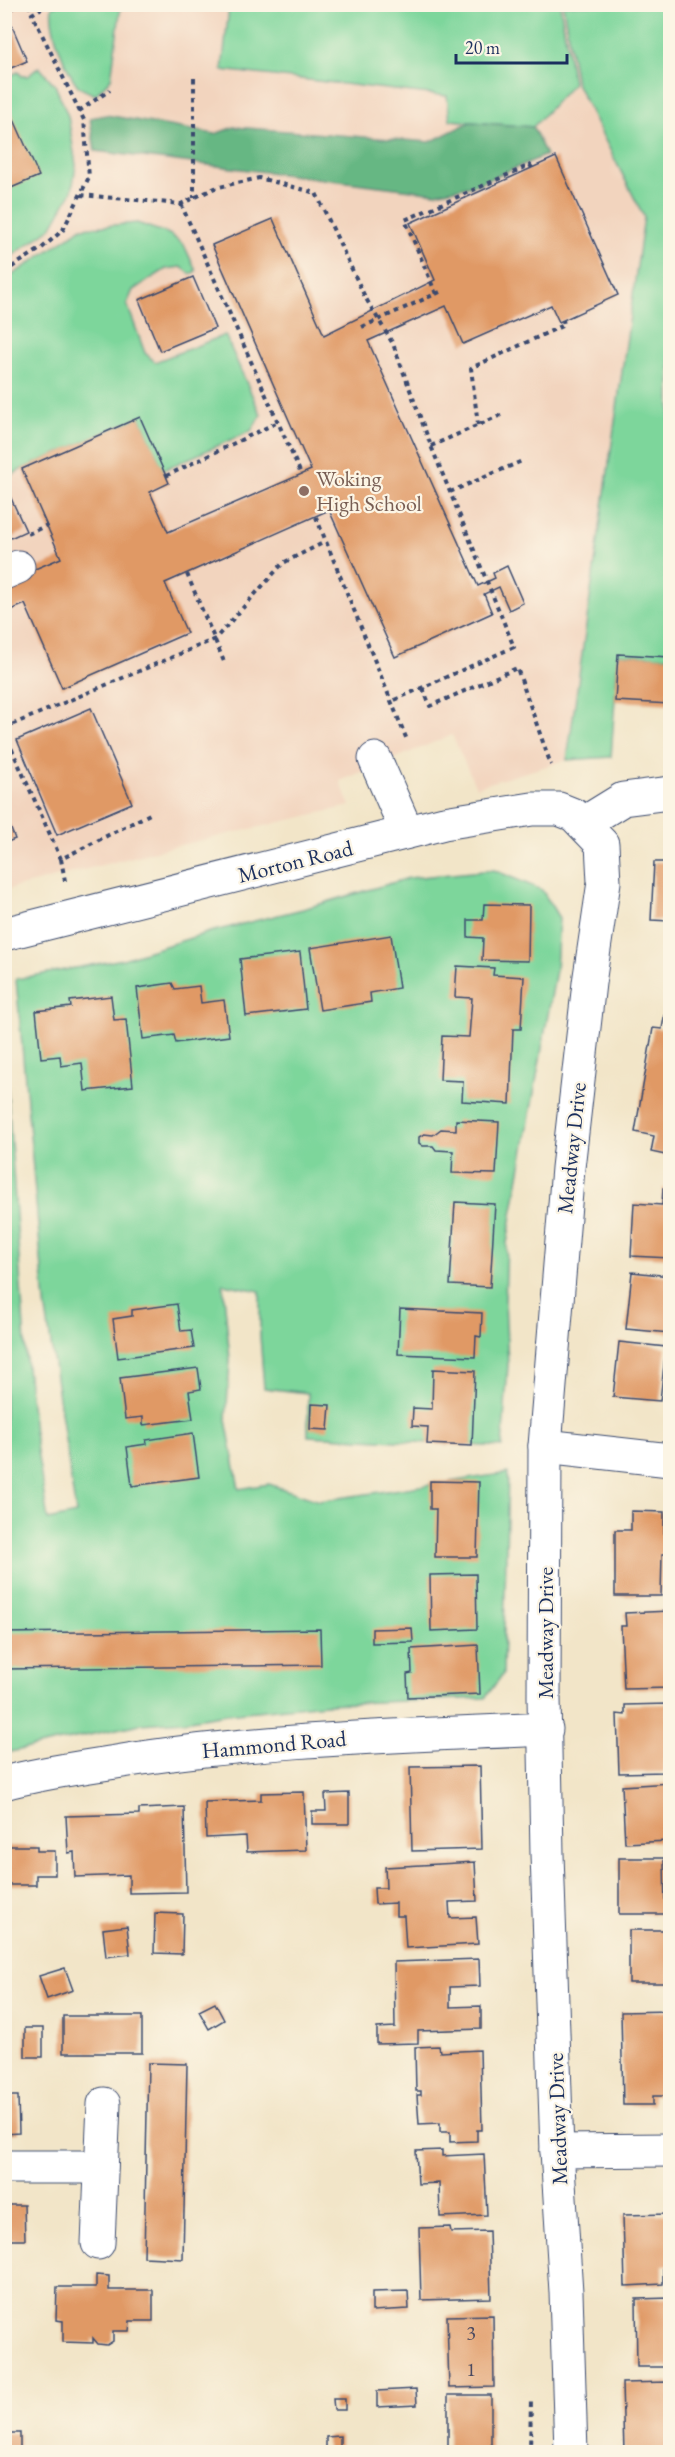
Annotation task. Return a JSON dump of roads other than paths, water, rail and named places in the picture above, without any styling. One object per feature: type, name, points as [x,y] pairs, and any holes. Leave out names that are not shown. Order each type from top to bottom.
[{"type":"street","points":[[375,759],[407,832]]},
{"type":"street","points":[[584,823],[623,799],[670,793]]},
{"type":"street","name":"Morton Road","points":[[4,934],[444,823],[545,808],[559,809],[574,815],[584,823]]},
{"type":"street","name":"Meadway Drive","points":[[571,2452],[566,2292],[557,2151],[547,1854],[545,1446],[568,1168],[589,983],[604,882],[602,844],[584,823]]},
{"type":"street","points":[[545,1446],[670,1460]]},
{"type":"street","name":"Hammond Road","points":[[4,1784],[81,1767],[258,1743],[546,1729]]},
{"type":"street","points":[[98,2243],[104,2104]]},
{"type":"street","points":[[557,2151],[670,2150]]},
{"type":"street","points":[[4,2167],[101,2168]]},
{"type":"place","name":"Woking High School","points":[[304,491]]}]
